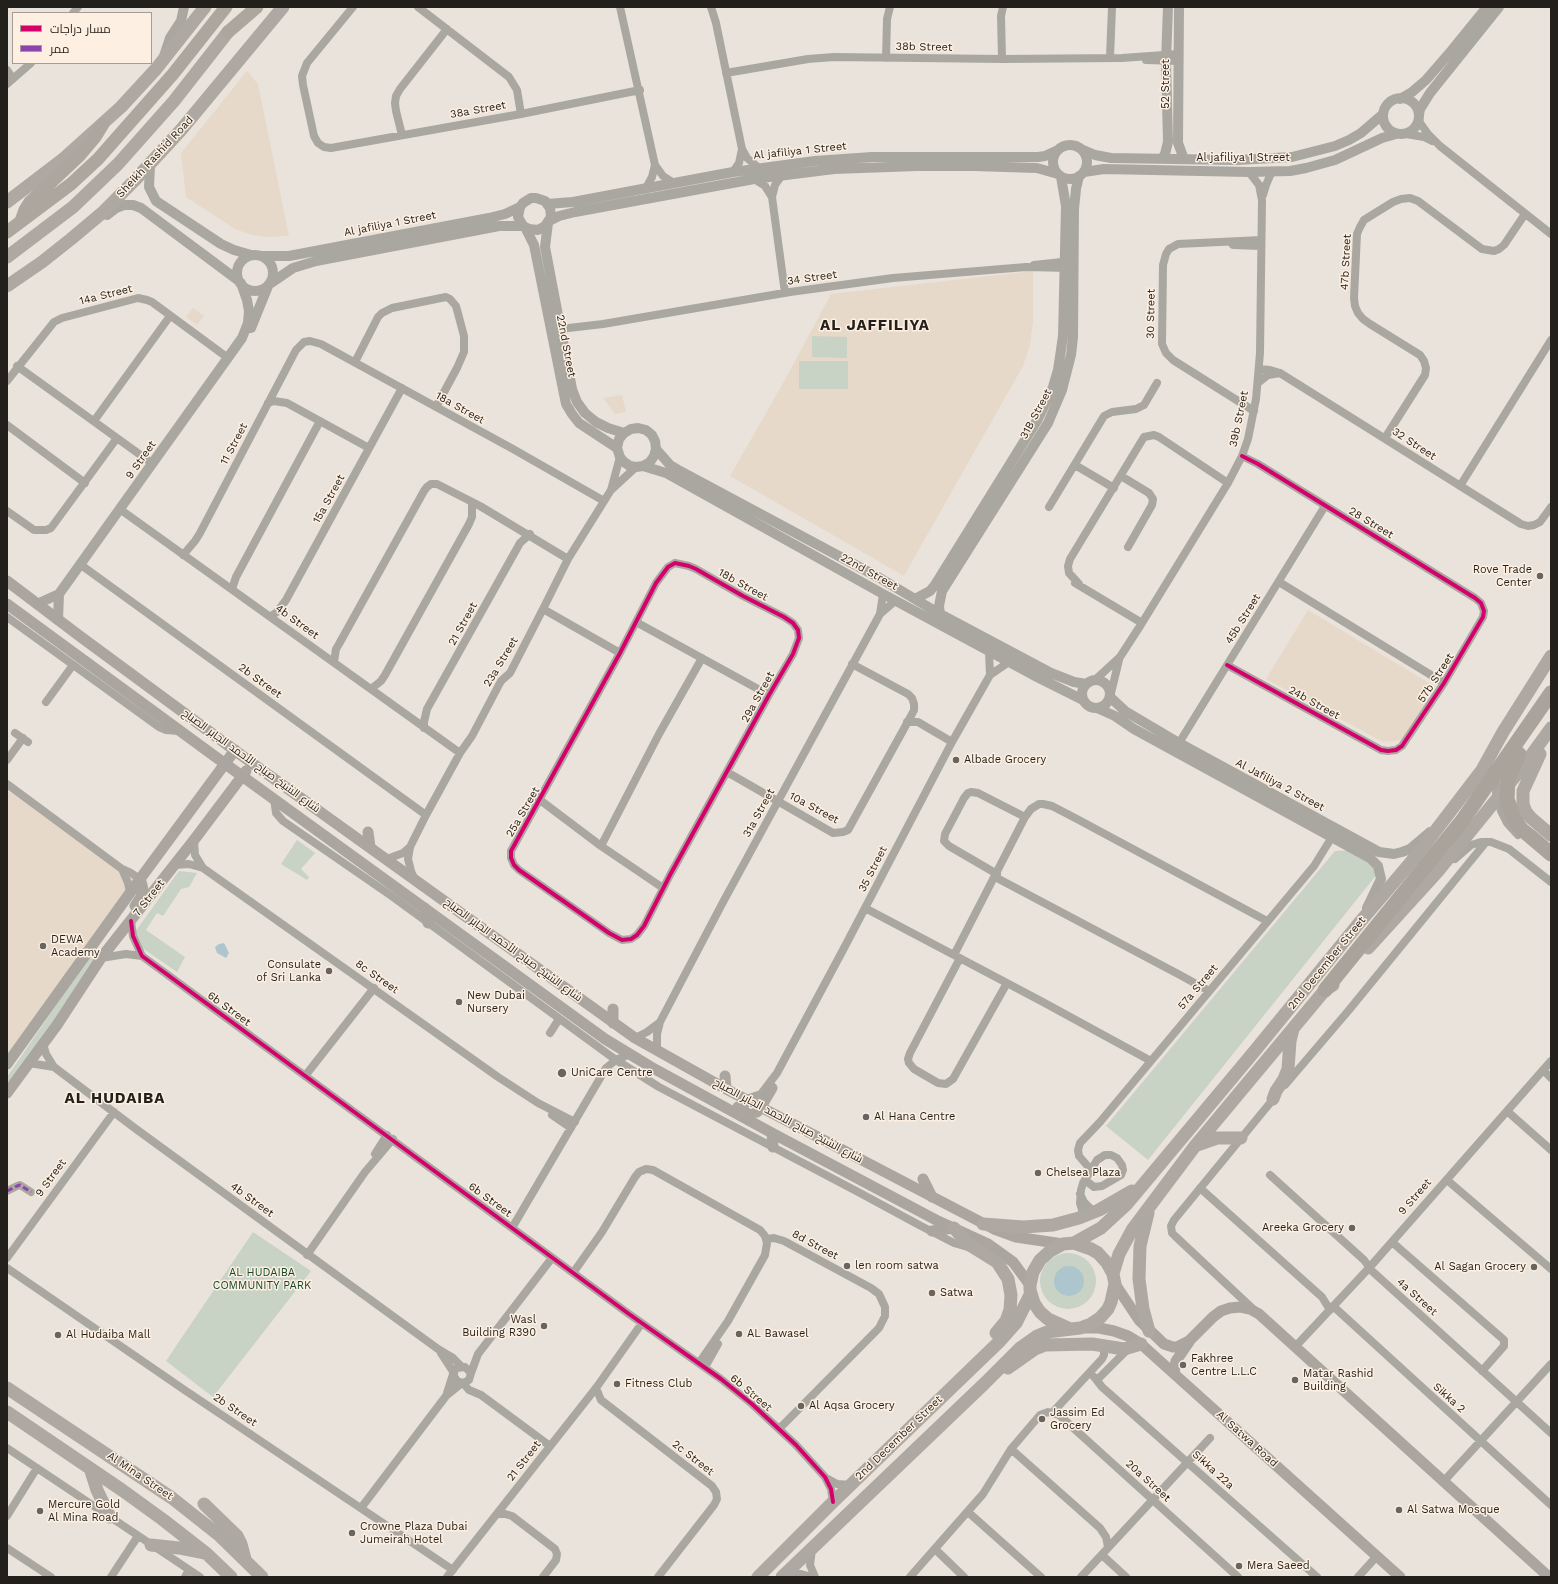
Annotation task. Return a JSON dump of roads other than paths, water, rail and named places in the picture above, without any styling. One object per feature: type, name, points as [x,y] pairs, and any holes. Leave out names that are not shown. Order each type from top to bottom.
[{"type":"highway","points":[[7,232],[71,184],[98,159],[135,119],[173,74],[226,7]]},
{"type":"highway","points":[[228,32],[247,7]]},
{"type":"highway","points":[[228,32],[257,7]]},
{"type":"highway","points":[[21,222],[30,202],[79,156],[95,137],[103,124]]},
{"type":"highway","points":[[1325,990],[1438,852],[1498,770],[1551,693]]},
{"type":"highway","points":[[1551,706],[1519,754],[1508,780],[1507,799],[1514,818],[1521,829],[1551,854]]},
{"type":"main road","points":[[7,202],[62,160],[103,124],[138,89],[163,61],[205,7]]},
{"type":"main road","name":"Sheikh Rashid Road","points":[[7,286],[42,262],[84,228],[150,165],[283,7]]},
{"type":"main road","points":[[7,257],[47,228],[85,197],[156,122],[192,80],[228,32]]},
{"type":"main road","name":"شارع الشيخ صباح الأحمد الجابر الصباح","points":[[7,580],[58,620],[252,763],[635,1038],[746,1100],[983,1224],[1016,1237],[1068,1244]]},
{"type":"main road","name":"شارع الشيخ صباح الأحمد الجابر الصباح","points":[[7,604],[605,1039],[772,1133],[954,1228],[988,1244],[1005,1255],[1020,1269],[1030,1289]]},
{"type":"main road","name":"2nd December Street","points":[[1068,1244],[1094,1233],[1110,1222],[1122,1209],[1389,889],[1482,770],[1551,656]]},
{"type":"main road","name":"2nd December Street","points":[[1114,1279],[1125,1242],[1195,1146],[1325,990],[1344,975],[1439,870],[1526,763],[1551,728]]},
{"type":"main road","points":[[1551,734],[1528,778],[1523,791],[1522,799],[1524,808],[1528,815],[1551,835]]},
{"type":"main road","name":"7 Street","points":[[7,1064],[235,750]]},
{"type":"main road","name":"7 Street","points":[[7,1093],[43,1044],[102,958],[252,763]]},
{"type":"main road","points":[[368,832],[370,847]]},
{"type":"main road","points":[[131,921],[132,911],[143,894],[140,879]]},
{"type":"main road","points":[[425,908],[428,923]]},
{"type":"main road","points":[[613,1009],[613,1023]]},
{"type":"main road","points":[[1273,1099],[1288,1069],[1290,1041],[1296,1025]]},
{"type":"main road","points":[[725,1076],[726,1089]]},
{"type":"main road","points":[[701,1094],[716,1096],[750,1113],[758,1112],[772,1088]]},
{"type":"main road","points":[[772,1133],[773,1147]]},
{"type":"main road","points":[[1195,1146],[1218,1138],[1241,1138]]},
{"type":"main road","points":[[923,1178],[932,1197]]},
{"type":"main road","points":[[983,1224],[1016,1227],[1059,1224],[1089,1214],[1124,1197],[1145,1182]]},
{"type":"main road","points":[[1149,1331],[1140,1293],[1139,1258],[1142,1235],[1150,1206]]},
{"type":"main road","points":[[932,1231],[954,1228],[968,1244],[992,1258],[1002,1267],[1008,1279],[1011,1295],[1010,1310],[1006,1321],[990,1339],[979,1360]]},
{"type":"main road","points":[[1114,1279],[1111,1302],[1108,1309],[1100,1318],[1091,1324],[1074,1328],[1048,1320],[1034,1303],[1030,1289],[1033,1272],[1040,1260],[1050,1251],[1068,1244],[1091,1249],[1098,1253],[1107,1263],[1128,1307],[1149,1331],[1168,1346],[1178,1347],[1189,1341]]},
{"type":"main road","name":"2nd December Street","points":[[758,1577],[833,1502],[1000,1341],[1016,1323],[1030,1289]]},
{"type":"main road","points":[[1174,1373],[1176,1361],[1189,1341],[1213,1317],[1221,1311],[1230,1308],[1240,1307],[1250,1309],[1259,1314],[1549,1577]]},
{"type":"main road","name":"2nd December Street","points":[[783,1576],[1028,1341],[1047,1332],[1074,1328]]},
{"type":"main road","name":"Al Satwa Road","points":[[1074,1328],[1099,1328],[1114,1331],[1128,1336],[1141,1344],[1400,1577]]},
{"type":"main road","points":[[985,1383],[1045,1345],[1104,1345],[1120,1349],[1128,1349],[1141,1344]]},
{"type":"main road","name":"Al Mina Street","points":[[7,1388],[172,1498],[209,1526],[262,1577]]},
{"type":"main road","name":"Al Mina Street","points":[[7,1412],[162,1519],[207,1554],[231,1577]]},
{"type":"main road","points":[[90,1468],[102,1502],[110,1517]]},
{"type":"main road","points":[[204,1504],[237,1536],[245,1559]]},
{"type":"main road","points":[[151,1545],[179,1548],[207,1554]]},
{"type":"street","points":[[163,61],[167,45],[181,21],[184,7]]},
{"type":"street","name":"38a Street","points":[[353,7],[308,63],[302,76],[302,85],[314,133],[316,140],[320,145],[331,148],[521,114],[640,90]]},
{"type":"street","points":[[418,7],[508,77],[517,90],[521,114]]},
{"type":"street","points":[[620,7],[629,41],[656,165],[662,176],[674,183]]},
{"type":"street","points":[[625,7],[629,41]]},
{"type":"street","points":[[711,7],[716,23],[742,149],[751,162],[760,168]]},
{"type":"street","points":[[715,7],[716,23]]},
{"type":"street","points":[[886,58],[887,19],[890,7]]},
{"type":"street","points":[[1002,59],[1001,16],[1004,7]]},
{"type":"street","points":[[1110,58],[1112,7]]},
{"type":"street","name":"52 Street","points":[[1162,159],[1168,142],[1166,58],[1168,7]]},
{"type":"street","name":"52 Street","points":[[1179,7],[1178,142],[1184,159]]},
{"type":"street","points":[[1440,146],[1424,137],[1401,134],[1386,126],[1383,114],[1389,103],[1412,92],[1426,80],[1487,7]]},
{"type":"street","points":[[1401,134],[1412,131],[1416,126],[1420,109],[1430,93],[1499,7]]},
{"type":"street","points":[[402,135],[396,111],[396,96],[447,29]]},
{"type":"street","name":"38b Street","points":[[726,73],[808,59],[834,57],[1002,59],[1178,57]]},
{"type":"street","points":[[7,70],[10,81],[30,64]]},
{"type":"street","points":[[1400,98],[1413,103],[1428,134],[1440,146],[1551,234]]},
{"type":"street","name":"Al jafiliya 1 Street","points":[[1081,149],[1088,153],[1103,157],[1236,160],[1292,157],[1335,146],[1349,140],[1361,134],[1383,114]]},
{"type":"street","name":"Al jafiliya 1 Street","points":[[1081,174],[1097,169],[1248,172],[1290,170],[1321,165],[1350,154],[1382,138],[1401,134]]},
{"type":"street","points":[[1069,145],[1081,149],[1087,160],[1086,166],[1081,174],[1070,179],[1059,175],[1054,169],[1053,162],[1054,156],[1058,150],[1069,145]]},
{"type":"street","points":[[733,172],[739,164],[742,149]]},
{"type":"street","name":"Al jafiliya 1 Street","points":[[547,204],[573,202],[733,172],[814,161],[860,157],[1038,157],[1045,156],[1058,150]]},
{"type":"street","points":[[84,228],[97,222],[120,206],[128,204],[137,206],[240,282],[246,289],[254,291],[262,290],[269,284],[273,275],[273,268],[269,261],[263,256],[251,255],[221,244],[156,200],[149,187],[150,165]]},
{"type":"street","points":[[646,188],[656,165]]},
{"type":"street","name":"Al jafiliya 1 Street","points":[[548,222],[559,216],[575,212],[754,179],[841,168],[917,166],[1037,168],[1059,175]]},
{"type":"street","name":"39b Street","points":[[1090,682],[1120,657],[1228,483],[1242,456],[1248,439],[1258,383],[1260,353],[1262,200],[1259,185],[1248,172]]},
{"type":"street","name":"39b Street","points":[[1262,200],[1266,185],[1272,172]]},
{"type":"street","name":"31B Street","points":[[915,599],[930,591],[935,585],[1038,419],[1053,387],[1061,353],[1076,188],[1081,174]]},
{"type":"street","points":[[782,175],[775,185],[772,197],[779,249],[788,292]]},
{"type":"street","name":"31B Street","points":[[940,614],[939,606],[942,591],[1048,423],[1062,390],[1069,367],[1073,337],[1066,206],[1059,175]]},
{"type":"street","points":[[754,179],[765,186],[772,197]]},
{"type":"street","points":[[531,198],[540,199],[547,204],[551,212],[548,222],[545,226],[538,230],[524,227],[518,217],[520,207],[531,198]]},
{"type":"street","name":"47b Street","points":[[1385,438],[1425,375],[1426,368],[1420,355],[1370,324],[1358,313],[1354,298],[1357,234],[1360,227],[1371,216],[1393,202],[1410,198],[1418,201],[1482,249],[1494,251],[1504,245],[1525,214]]},
{"type":"street","name":"Al jafiliya 1 Street","points":[[263,256],[289,256],[489,218],[505,214],[520,207]]},
{"type":"street","name":"22nd Street","points":[[548,222],[545,247],[569,376],[577,402],[585,413],[596,422],[608,428],[624,432]]},
{"type":"street","name":"Al jafiliya 1 Street","points":[[269,284],[293,268],[316,260],[491,227],[524,227]]},
{"type":"street","name":"22nd Street","points":[[524,227],[534,245],[566,404],[579,423],[619,452]]},
{"type":"street","name":"30 Street","points":[[1254,411],[1169,357],[1163,349],[1163,265],[1166,254],[1173,246],[1178,244],[1222,243],[1241,246],[1261,243]]},
{"type":"street","points":[[240,282],[237,273],[239,265],[244,258],[251,255]]},
{"type":"street","name":"34 Street","points":[[561,331],[788,292],[893,278],[1026,268],[1044,263],[1069,265]]},
{"type":"street","name":"9 Street","points":[[37,604],[59,594],[154,464],[242,338],[248,323],[249,311],[247,300],[240,282]]},
{"type":"street","name":"9 Street","points":[[242,338],[248,333],[269,284]]},
{"type":"street","name":"14a Street","points":[[7,380],[50,324],[62,318],[138,298],[147,300],[228,358]]},
{"type":"street","points":[[355,362],[375,322],[382,313],[392,308],[450,298],[456,306],[465,344],[464,352],[436,407]]},
{"type":"street","points":[[94,421],[170,316]]},
{"type":"street","points":[[1460,486],[1551,340]]},
{"type":"street","name":"18a Street","points":[[304,342],[315,341],[355,362],[604,501]]},
{"type":"street","name":"11 Street","points":[[183,555],[200,533],[296,350],[304,342]]},
{"type":"street","points":[[1260,353],[1264,359],[1280,373]]},
{"type":"street","points":[[17,366],[154,464]]},
{"type":"street","name":"32 Street","points":[[1259,369],[1280,373],[1521,524],[1528,526],[1540,522],[1551,507]]},
{"type":"street","points":[[1258,383],[1268,376],[1280,373]]},
{"type":"street","points":[[1049,507],[1104,416],[1112,412],[1140,408],[1157,383]]},
{"type":"street","name":"15a Street","points":[[271,616],[277,612],[286,600],[402,388]]},
{"type":"street","points":[[268,403],[274,401],[287,403],[369,448]]},
{"type":"street","points":[[232,589],[236,577],[320,421]]},
{"type":"street","points":[[7,425],[84,483]]},
{"type":"street","points":[[638,428],[646,430],[652,435],[655,441],[656,449],[650,462],[640,466],[630,466],[624,462],[619,452],[619,439],[624,432],[638,428]]},
{"type":"street","points":[[7,511],[30,527],[40,531],[46,530],[55,524],[117,438]]},
{"type":"street","points":[[1142,623],[1079,584],[1069,573],[1068,566],[1073,553],[1137,448],[1147,440],[1153,439],[1164,442],[1228,483]]},
{"type":"street","name":"22nd Street","points":[[656,449],[666,461],[680,471],[878,577],[940,614],[1051,673],[1068,680],[1090,682]]},
{"type":"street","name":"23a Street","points":[[611,490],[619,452]]},
{"type":"street","name":"28 Street","points":[[1242,456],[1258,464],[1475,598],[1481,603],[1484,611]]},
{"type":"street","points":[[1075,465],[1114,488]]},
{"type":"street","name":"22nd Street","points":[[640,466],[666,473],[895,601],[989,652],[1083,700]]},
{"type":"street","name":"23a Street","points":[[415,879],[408,859],[410,847],[426,814],[460,753],[472,736],[501,681],[510,673],[568,559],[611,490],[640,466]]},
{"type":"street","points":[[1121,476],[1149,493],[1153,499],[1152,506],[1128,547]]},
{"type":"street","points":[[334,662],[334,656],[339,644],[427,486],[437,484],[472,502],[530,534],[568,559]]},
{"type":"street","points":[[371,689],[381,681],[385,675],[472,517],[472,502]]},
{"type":"street","name":"45b Street","points":[[1179,743],[1325,506]]},
{"type":"street","name":"4b Street","points":[[121,510],[271,616],[460,753]]},
{"type":"street","name":"21 Street","points":[[424,728],[427,709],[520,543],[530,534]]},
{"type":"street","name":"25a Street","points":[[675,563],[668,567],[656,583],[620,653],[511,851],[511,858],[514,865],[519,870],[609,934],[622,940],[631,939],[637,935],[644,926],[663,888],[727,772]]},
{"type":"street","name":"18b Street","points":[[675,563],[696,569],[742,596],[784,617],[793,623],[798,630]]},
{"type":"street","name":"2b Street","points":[[80,565],[426,814]]},
{"type":"street","points":[[1279,582],[1444,683]]},
{"type":"street","points":[[58,620],[59,594]]},
{"type":"street","name":"31a Street","points":[[880,614],[883,594]]},
{"type":"street","name":"31a Street","points":[[657,1051],[656,1034],[660,1022],[722,904],[880,614],[895,601]]},
{"type":"street","points":[[543,610],[620,653]]},
{"type":"street","name":"57b Street","points":[[1396,750],[1402,746],[1444,683],[1480,624],[1484,611]]},
{"type":"street","points":[[7,617],[158,727],[166,730],[180,731]]},
{"type":"street","points":[[636,622],[769,695]]},
{"type":"street","name":"29a Street","points":[[727,772],[797,646],[799,638],[798,630]]},
{"type":"street","points":[[989,652],[990,675]]},
{"type":"street","name":"39b Street","points":[[1110,695],[1120,657]]},
{"type":"street","points":[[601,846],[658,734],[702,658]]},
{"type":"street","name":"35 Street","points":[[746,1100],[761,1094],[777,1073],[952,742],[990,675],[1010,662]]},
{"type":"street","name":"10a Street","points":[[727,772],[833,833],[848,830],[914,710],[912,698],[908,694],[852,664]]},
{"type":"street","points":[[46,702],[73,665]]},
{"type":"street","name":"24b Street","points":[[1227,665],[1381,750],[1396,750]]},
{"type":"street","points":[[1090,682],[1106,683],[1110,695],[1106,705],[1097,708],[1089,707],[1083,700],[1082,691],[1090,682]]},
{"type":"street","name":"Al Jafiliya 2 Street","points":[[1110,695],[1125,711],[1179,743],[1379,852],[1394,854],[1410,849],[1442,822]]},
{"type":"street","name":"Al Jafiliya 2 Street","points":[[1097,708],[1115,716],[1140,732],[1370,858],[1376,863],[1380,870],[1379,884],[1360,922]]},
{"type":"street","points":[[907,722],[918,722],[952,742]]},
{"type":"street","points":[[7,760],[25,740],[15,733]]},
{"type":"street","points":[[1498,770],[1496,781],[1497,798],[1501,811],[1511,828],[1551,862]]},
{"type":"street","points":[[7,784],[122,869],[140,879]]},
{"type":"street","points":[[1025,817],[978,793],[971,792],[966,795],[945,834],[944,841],[948,846],[996,875],[1209,991]]},
{"type":"street","points":[[274,799],[276,813],[282,821],[343,862],[616,1060],[659,1087],[932,1231],[959,1245],[975,1249]]},
{"type":"street","points":[[540,800],[601,846],[663,888]]},
{"type":"street","points":[[1007,982],[953,1079],[946,1084],[938,1083],[914,1069],[909,1063],[908,1059],[910,1053],[1025,817],[1031,809],[1039,804],[1048,804],[1052,806],[1268,921]]},
{"type":"street","name":"57a Street","points":[[1093,1168],[1080,1159],[1078,1150],[1080,1143],[1100,1122],[1335,839]]},
{"type":"street","name":"8c Street","points":[[194,840],[195,855],[204,868],[538,1103],[544,1110],[573,1125]]},
{"type":"street","points":[[1439,870],[1450,864],[1471,845],[1486,842],[1496,843],[1509,849],[1551,882]]},
{"type":"street","points":[[1259,1314],[1175,1236],[1171,1230],[1174,1220],[1273,1099],[1349,1010],[1486,842]]},
{"type":"street","points":[[387,859],[403,853],[410,847]]},
{"type":"street","name":"8c Street","points":[[175,865],[189,864],[204,868]]},
{"type":"street","points":[[122,869],[128,883],[130,893]]},
{"type":"street","points":[[865,908],[1007,982],[1151,1061]]},
{"type":"street","name":"6b Street","points":[[131,921],[133,936],[142,956],[307,1078],[390,1137],[575,1275],[737,1391],[779,1429],[825,1477],[832,1489],[833,1502]]},
{"type":"street","points":[[102,958],[118,954],[142,956]]},
{"type":"street","points":[[307,1078],[372,987]]},
{"type":"street","points":[[550,1033],[559,1019]]},
{"type":"street","name":"31a Street","points":[[635,1038],[647,1032],[660,1022]]},
{"type":"street","points":[[605,1039],[608,1054],[606,1068]]},
{"type":"street","name":"4b Street","points":[[43,1044],[48,1058],[54,1067],[305,1253],[462,1366]]},
{"type":"street","points":[[512,1228],[606,1068],[616,1060],[630,1054]]},
{"type":"street","name":"9 Street","points":[[1295,1347],[1369,1268],[1551,1061]]},
{"type":"street","name":"4b Street","points":[[29,1063],[54,1067]]},
{"type":"street","points":[[1543,1070],[1551,1078]]},
{"type":"street","name":"35 Street","points":[[772,1113],[770,1103],[772,1088],[777,1073]]},
{"type":"street","points":[[1507,1111],[1551,1150]]},
{"type":"street","name":"9 Street","points":[[7,1258],[114,1112]]},
{"type":"street","points":[[305,1253],[338,1210],[390,1137]]},
{"type":"street","points":[[1085,1180],[1091,1186],[1100,1187],[1119,1177],[1123,1170],[1121,1162],[1111,1155],[1102,1156],[1085,1180],[1080,1194],[1089,1214]]},
{"type":"street","points":[[575,1275],[632,1183],[646,1171],[653,1170],[757,1228],[763,1233],[766,1239],[767,1247],[765,1255],[702,1365]]},
{"type":"street","name":"4a Street","points":[[1270,1175],[1364,1260],[1369,1268],[1551,1433]]},
{"type":"street","points":[[1447,1180],[1551,1270]]},
{"type":"street","points":[[7,1191],[20,1185],[31,1192]]},
{"type":"street","name":"Sikka 2","points":[[1200,1188],[1322,1297],[1331,1308],[1551,1505]]},
{"type":"street","name":"8d Street","points":[[766,1239],[774,1238],[784,1241],[875,1290],[882,1298],[885,1312],[879,1328],[779,1429]]},
{"type":"street","points":[[1392,1242],[1504,1340],[1504,1346],[1482,1370]]},
{"type":"street","points":[[446,1396],[457,1368],[478,1354],[552,1258]]},
{"type":"street","name":"2b Street","points":[[7,1268],[453,1570]]},
{"type":"street","name":"21 Street","points":[[447,1577],[644,1325]]},
{"type":"street","points":[[910,1577],[968,1512],[988,1487],[1011,1449],[1040,1415],[1052,1412],[1092,1376],[1103,1357],[1104,1345]]},
{"type":"street","name":"4b Street","points":[[438,1349],[448,1362],[454,1374]]},
{"type":"street","points":[[1092,1376],[1100,1377],[1128,1349]]},
{"type":"street","points":[[361,1508],[446,1396],[463,1383],[468,1382],[478,1354]]},
{"type":"street","points":[[1443,1482],[1551,1364]]},
{"type":"street","points":[[462,1366],[468,1368],[481,1396]]},
{"type":"street","points":[[454,1374],[457,1381],[463,1383],[473,1392],[481,1396],[550,1446]]},
{"type":"street","name":"Sikka 22a","points":[[1092,1376],[1102,1388],[1188,1462],[1317,1577]]},
{"type":"street","name":"2c Street","points":[[596,1388],[601,1400],[702,1478],[716,1492],[717,1499],[714,1505],[658,1577]]},
{"type":"street","name":"20a Street","points":[[1052,1412],[1059,1415],[1238,1577]]},
{"type":"street","points":[[1081,1577],[1210,1438]]},
{"type":"street","points":[[7,1448],[151,1545],[187,1574],[200,1577]]},
{"type":"street","points":[[1011,1449],[1100,1528],[1106,1537],[1108,1547]]},
{"type":"street","points":[[7,1516],[37,1468]]},
{"type":"street","name":"6b Street","points":[[825,1477],[837,1484],[851,1486]]},
{"type":"street","points":[[968,1512],[1041,1577]]},
{"type":"street","points":[[497,1514],[512,1516],[555,1549],[557,1554],[556,1560],[544,1577]]},
{"type":"street","points":[[111,1577],[138,1536]]},
{"type":"street","points":[[7,1548],[51,1577]]},
{"type":"street","points":[[783,1576],[801,1574],[813,1577],[810,1564],[812,1548]]},
{"type":"street","points":[[935,1549],[964,1577]]},
{"type":"street","points":[[1102,1555],[1126,1577]]},
{"type":"street","points":[[1358,1577],[1377,1556]]},
{"type":"water","points":[[224,943],[229,953],[226,958],[217,953],[215,947]]},
{"type":"water","points":[[1069,1266],[1079,1271],[1084,1281],[1079,1291],[1069,1296],[1059,1291],[1054,1281],[1059,1271]]},
{"type":"place","name":"Rove Trade Center","points":[[1540,576]]},
{"type":"place","name":"Albade Grocery","points":[[956,760]]},
{"type":"place","name":"DEWA Academy","points":[[43,946]]},
{"type":"place","name":"Consulate of Sri Lanka","points":[[329,971]]},
{"type":"place","name":"New Dubai Nursery","points":[[459,1002]]},
{"type":"place","name":"UniCare Centre","points":[[562,1073]]},
{"type":"place","name":"Al Hana Centre","points":[[866,1117]]},
{"type":"place","name":"Chelsea Plaza","points":[[1038,1173]]},
{"type":"place","name":"Areeka Grocery","points":[[1352,1228]]},
{"type":"place","name":"len room satwa","points":[[847,1266]]},
{"type":"place","name":"Al Sagan Grocery","points":[[1534,1267]]},
{"type":"place","name":"Satwa","points":[[932,1293]]},
{"type":"place","name":"Wasl Building R390","points":[[544,1326]]},
{"type":"place","name":"AL Bawasel","points":[[739,1334]]},
{"type":"place","name":"Al Hudaiba Mall","points":[[58,1335]]},
{"type":"place","name":"Fakhree Centre L.L.C","points":[[1183,1365]]},
{"type":"place","name":"Matar Rashid Building","points":[[1295,1380]]},
{"type":"place","name":"Fitness Club","points":[[617,1384]]},
{"type":"place","name":"Al Aqsa Grocery","points":[[801,1406]]},
{"type":"place","name":"Jassim Ed Grocery","points":[[1042,1419]]},
{"type":"place","name":"Al Satwa Mosque","points":[[1399,1510]]},
{"type":"place","name":"Mercure Gold Al Mina Road","points":[[40,1511]]},
{"type":"place","name":"Crowne Plaza Dubai Jumeirah Hotel","points":[[352,1533]]},
{"type":"place","name":"Mera Saeed","points":[[1239,1566]]},
{"type":"district","name":"AL JAFFILIYA","points":[[875,326]]},
{"type":"district","name":"AL HUDAIBA","points":[[115,1099]]},
{"type":"park label","name":"AL HUDAIBA COMMUNITY PARK","points":[[262,1279]]}]
